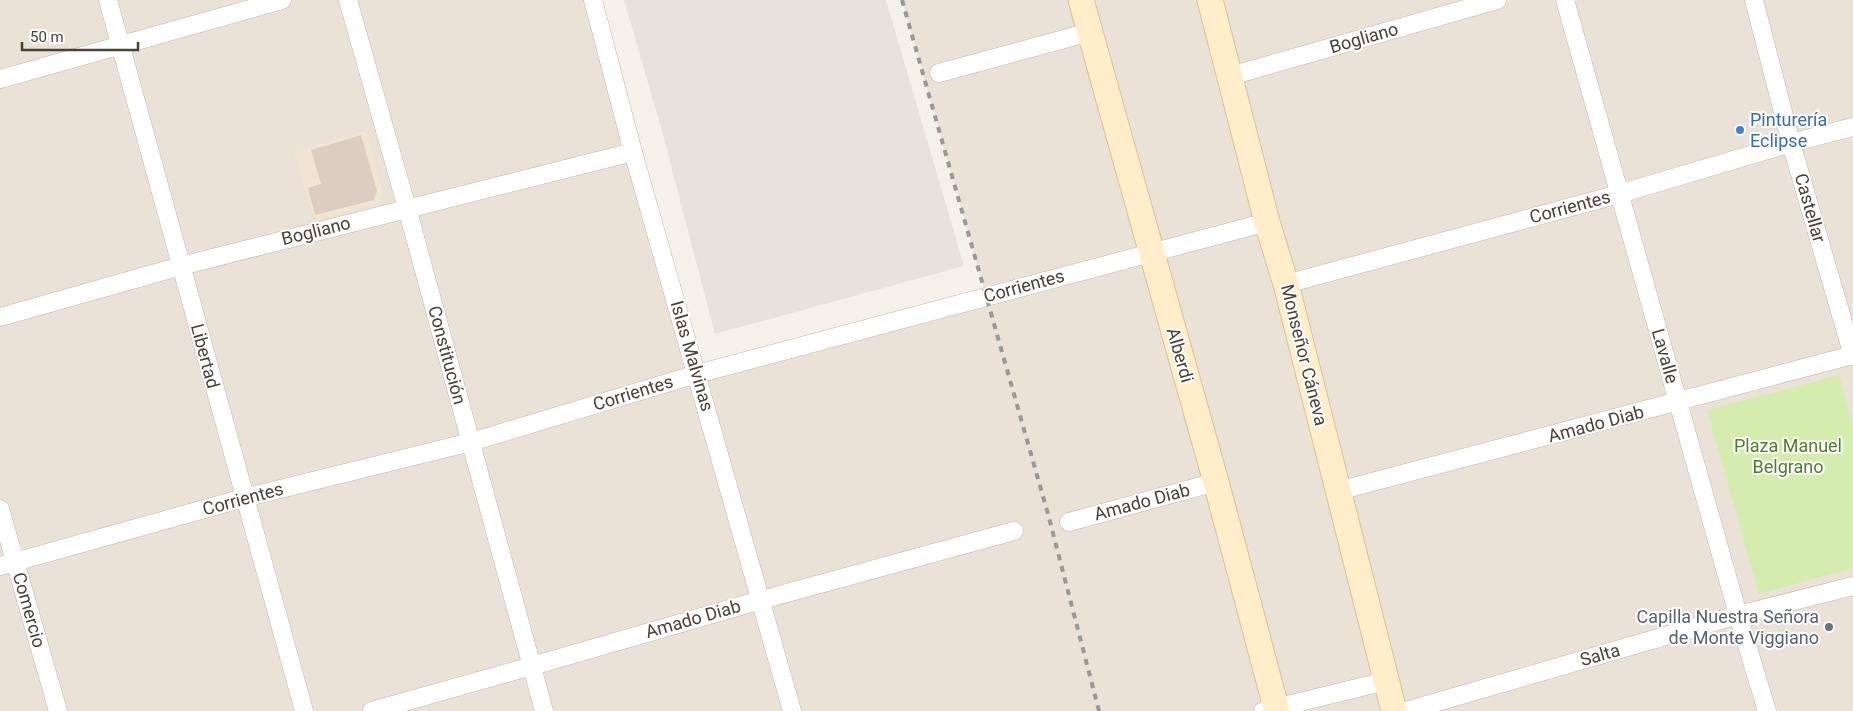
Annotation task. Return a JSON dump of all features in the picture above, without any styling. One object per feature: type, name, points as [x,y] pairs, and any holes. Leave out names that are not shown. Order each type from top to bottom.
[{"type":"street","name":"Libertad","points":[[108,0],[304,711]]},
{"type":"street","points":[[0,79],[282,0]]},
{"type":"street","name":"Constitución","points":[[348,0],[407,208],[544,711]]},
{"type":"street","name":"Islas Malvinas","points":[[593,0],[633,152],[792,711]]},
{"type":"street","name":"Alberdi","points":[[1081,0],[1216,482],[1272,710]]},
{"type":"street","name":"Monseñor Cáneva","points":[[1210,0],[1267,222],[1286,284],[1394,711]]},
{"type":"street","name":"Bogliano","points":[[1230,76],[1497,0]]},
{"type":"street","name":"Lavalle","points":[[1565,0],[1738,615],[1767,711]]},
{"type":"street","name":"Castellar","points":[[1754,0],[1791,143],[1853,356]]},
{"type":"street","points":[[939,73],[1090,32]]},
{"type":"street","name":"Corrientes","points":[[1286,284],[1619,194],[1791,143],[1853,127]]},
{"type":"street","name":"Bogliano","points":[[0,317],[181,266],[633,152]]},
{"type":"street","name":"Corrientes","points":[[7,564],[244,498],[471,442],[697,374],[1267,222]]},
{"type":"street","name":"Amado Diab","points":[[1338,491],[1853,356]]},
{"type":"street","name":"Amado Diab","points":[[1069,522],[1216,482]]},
{"type":"street","name":"Comercio","points":[[0,508],[7,564],[58,711]]},
{"type":"street","name":"Amado Diab","points":[[372,711],[760,600],[1014,531]]},
{"type":"street","name":"Salta","points":[[1406,711],[1738,615],[1853,586]]},
{"type":"street","points":[[1272,710],[1386,680]]},
{"type":"shaded area","points":[[0,0],[593,0],[697,373],[986,296],[902,0],[1853,0],[1853,711],[0,711]]},
{"type":"shaded area","points":[[624,0],[886,0],[964,266],[715,334],[662,131]]},
{"type":"shaded area","points":[[367,131],[383,195],[378,204],[315,221],[294,152]]},
{"type":"green space","name":"Plaza Manuel Belgrano","points":[[1839,375],[1853,426],[1853,568],[1759,594],[1707,410]]},
{"type":"building","points":[[361,135],[377,191],[374,200],[315,215],[308,188],[321,184],[311,150]]},
{"type":"railway","points":[[902,0],[1048,514],[1099,711]]},
{"type":"place","name":"Pinturería Eclipse","points":[[1740,130]]},
{"type":"place","name":"Capilla Nuestra Señora de Monte Viggiano","points":[[1829,627]]}]
